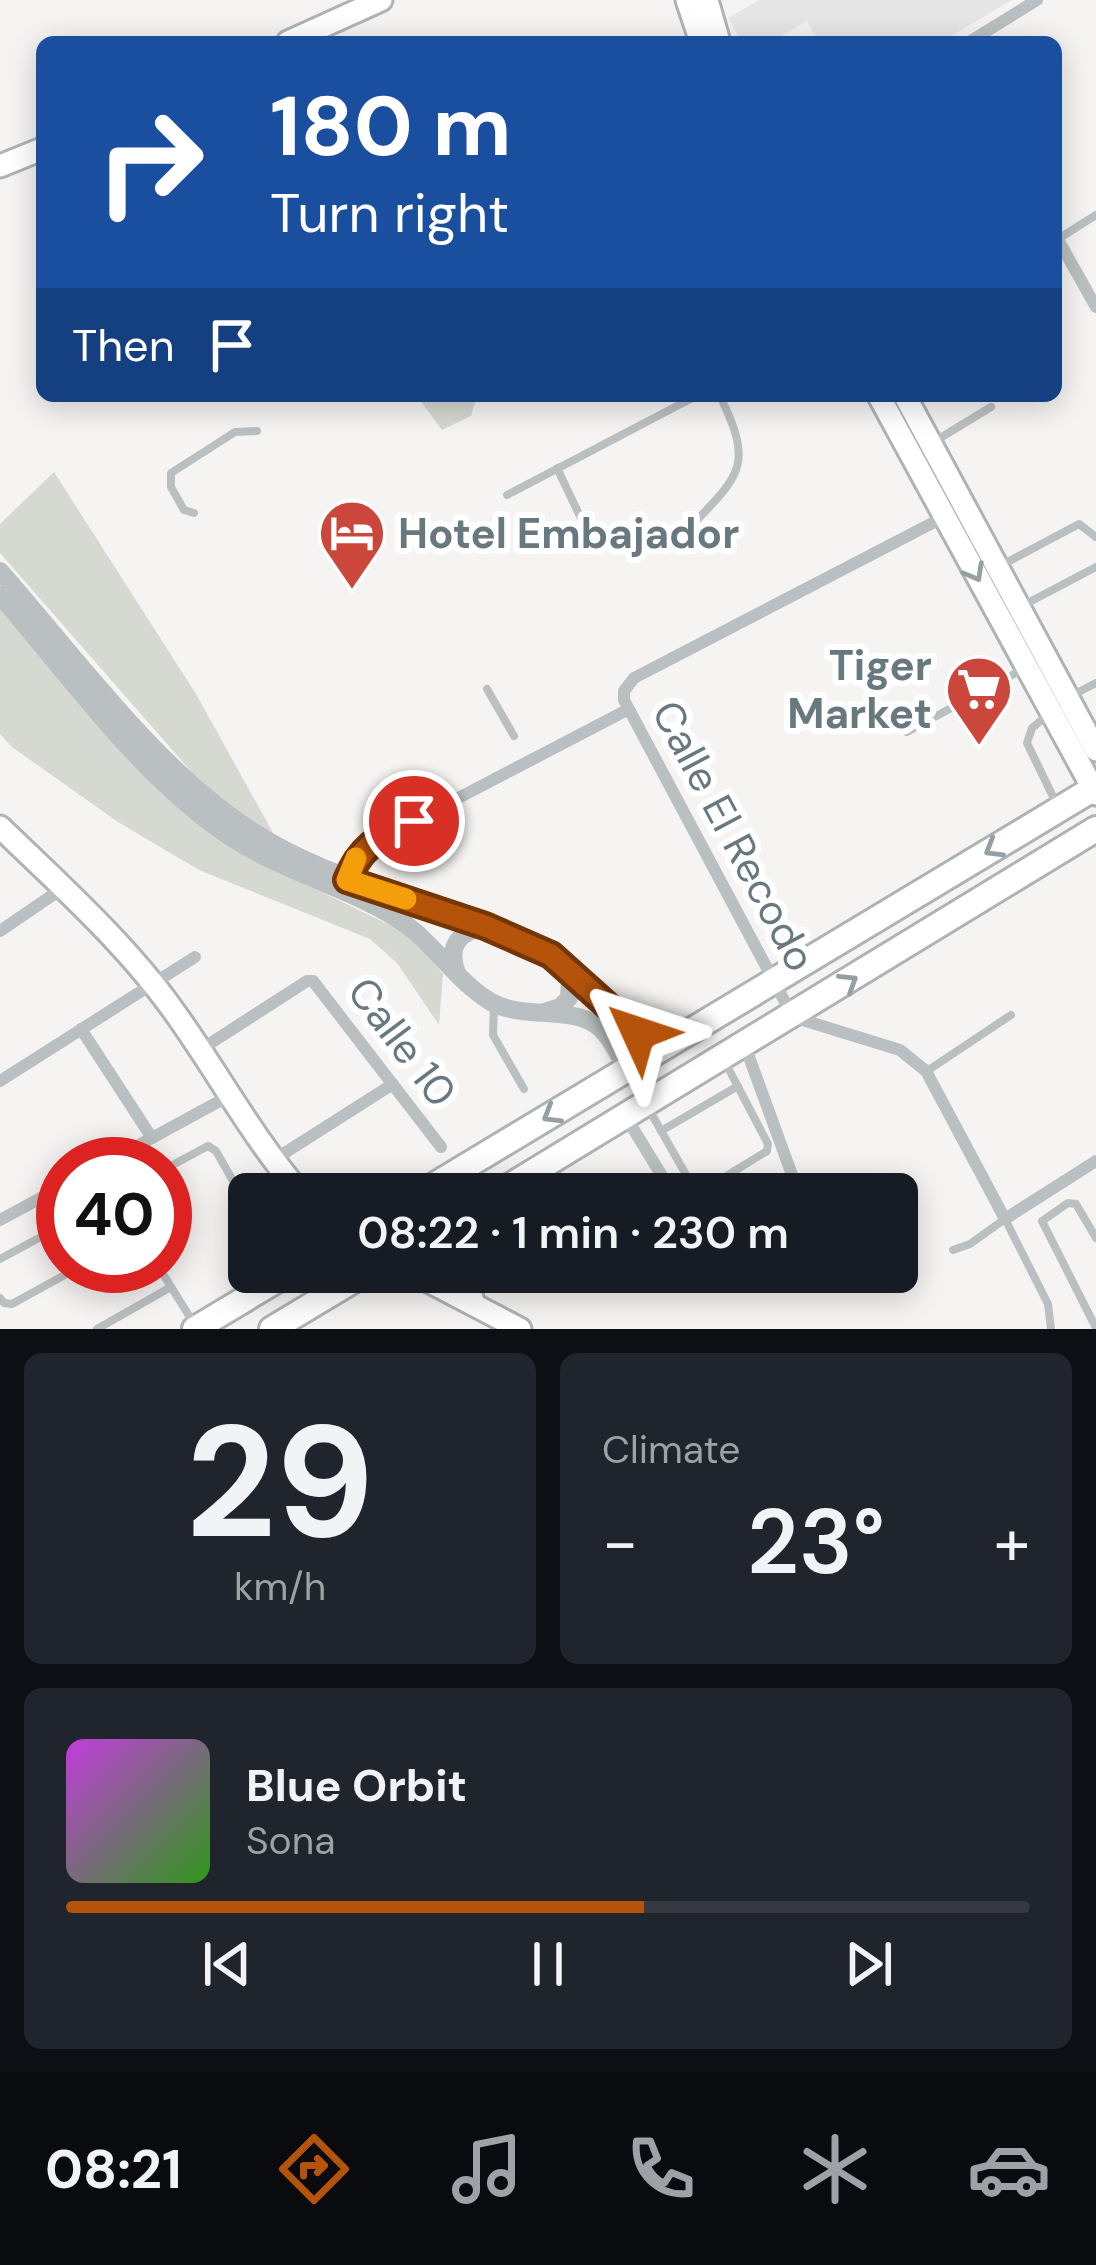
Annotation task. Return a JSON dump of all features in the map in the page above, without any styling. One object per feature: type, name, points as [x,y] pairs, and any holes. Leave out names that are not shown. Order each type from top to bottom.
[{"type":"main road","points":[[687,0],[698,36]]},
{"type":"main road","points":[[706,0],[717,36]]},
{"type":"main road","points":[[301,36],[374,1]]},
{"type":"main road","points":[[0,166],[36,151]]},
{"type":"main road","points":[[882,402],[1027,667],[1096,750]]},
{"type":"main road","points":[[455,1173],[1095,790],[1018,608],[908,402]]},
{"type":"main road","points":[[0,826],[152,984],[283,1173]]},
{"type":"main road","points":[[532,1173],[1096,829]]},
{"type":"main road","points":[[196,1328],[255,1293]]},
{"type":"main road","points":[[272,1329],[332,1293]]},
{"type":"main road","points":[[456,1293],[520,1329]]},
{"type":"main road","points":[[469,1293],[471,1300]]},
{"type":"street","points":[[979,36],[1037,0]]},
{"type":"street","points":[[1062,247],[1096,307]]},
{"type":"street","name":"Calle El Recodo","points":[[793,1017],[627,710],[624,691],[634,678],[944,517]]},
{"type":"street","points":[[0,571],[163,756],[210,801],[279,848],[347,880],[485,926],[551,955],[638,1033],[652,1055]]},
{"type":"street","points":[[0,595],[153,772],[196,813],[276,864],[392,915],[412,928],[461,980],[494,1004],[528,1015],[594,1023],[627,1070]]},
{"type":"street","points":[[347,880],[358,855],[372,843],[627,710]]},
{"type":"street","points":[[0,932],[63,888]]},
{"type":"street","points":[[461,980],[452,956],[456,941],[485,926]]},
{"type":"street","points":[[528,1015],[560,1007],[571,993],[566,974],[551,955]]},
{"type":"street","points":[[0,1082],[195,957]]},
{"type":"street","name":"Calle 10","points":[[200,1050],[310,980],[441,1147]]},
{"type":"street","points":[[793,1017],[900,1050],[926,1071],[1005,1219],[1096,1161]]},
{"type":"street","points":[[81,1029],[151,1137]]},
{"type":"street","points":[[734,1052],[789,1173]]},
{"type":"street","points":[[277,1166],[392,1084]]},
{"type":"street","points":[[154,1137],[230,1096]]},
{"type":"street","points":[[636,1111],[664,1173]]},
{"type":"street","points":[[0,1220],[36,1201]]},
{"type":"lane","points":[[1062,235],[1096,215]]},
{"type":"lane","points":[[507,495],[685,402]]},
{"type":"lane","points":[[694,523],[734,484],[739,436],[723,402]]},
{"type":"lane","points":[[930,444],[991,407]]},
{"type":"lane","points":[[194,513],[184,510],[171,488],[171,473],[235,432],[256,431]]},
{"type":"lane","points":[[557,468],[587,531]]},
{"type":"lane","points":[[997,568],[1079,524],[1096,537]]},
{"type":"lane","points":[[1018,608],[1096,567]]},
{"type":"lane","points":[[907,732],[1027,667]]},
{"type":"lane","points":[[1059,809],[1027,742],[1032,728],[1058,705],[1096,682]]},
{"type":"lane","points":[[487,689],[514,736]]},
{"type":"lane","points":[[494,1004],[493,1035],[524,1089]]},
{"type":"lane","points":[[926,1071],[1011,1016]]},
{"type":"lane","points":[[636,1111],[661,1132],[697,1194],[767,1150],[738,1087],[734,1052]]},
{"type":"lane","points":[[661,1132],[738,1087]]},
{"type":"lane","points":[[192,1154],[208,1146],[216,1150],[229,1173]]},
{"type":"lane","points":[[268,1173],[277,1166]]},
{"type":"lane","points":[[1096,1238],[1076,1204],[1068,1203],[1042,1221],[1091,1309],[1096,1328]]},
{"type":"lane","points":[[953,1250],[1005,1219],[1048,1304],[1051,1329]]},
{"type":"lane","points":[[0,1258],[36,1239]]},
{"type":"lane","points":[[0,1298],[12,1304],[36,1291]]},
{"type":"lane","points":[[97,1329],[162,1293]]},
{"type":"lane","points":[[174,1293],[196,1328]]},
{"type":"shaded area","points":[[759,0],[1012,0],[951,36],[815,36],[807,21],[781,36],[738,36],[728,18]]},
{"type":"shaded area","points":[[421,402],[475,402],[471,416],[442,430]]},
{"type":"shaded area","points":[[54,472],[196,694],[277,840],[203,785],[0,553],[0,524]]},
{"type":"shaded area","points":[[0,606],[271,868],[411,935],[443,974],[439,1025],[397,963],[370,939],[199,870],[118,822],[12,747],[0,734]]},
{"type":"slow traffic","points":[[356,858],[347,880],[406,899]]},
{"type":"place","name":"Hotel Embajador","points":[[352,592]]},
{"type":"place","name":"Tiger Market","points":[[979,748]]},
{"type":"route","points":[[414,821],[358,855],[347,880],[485,926],[551,955],[638,1033]]}]
